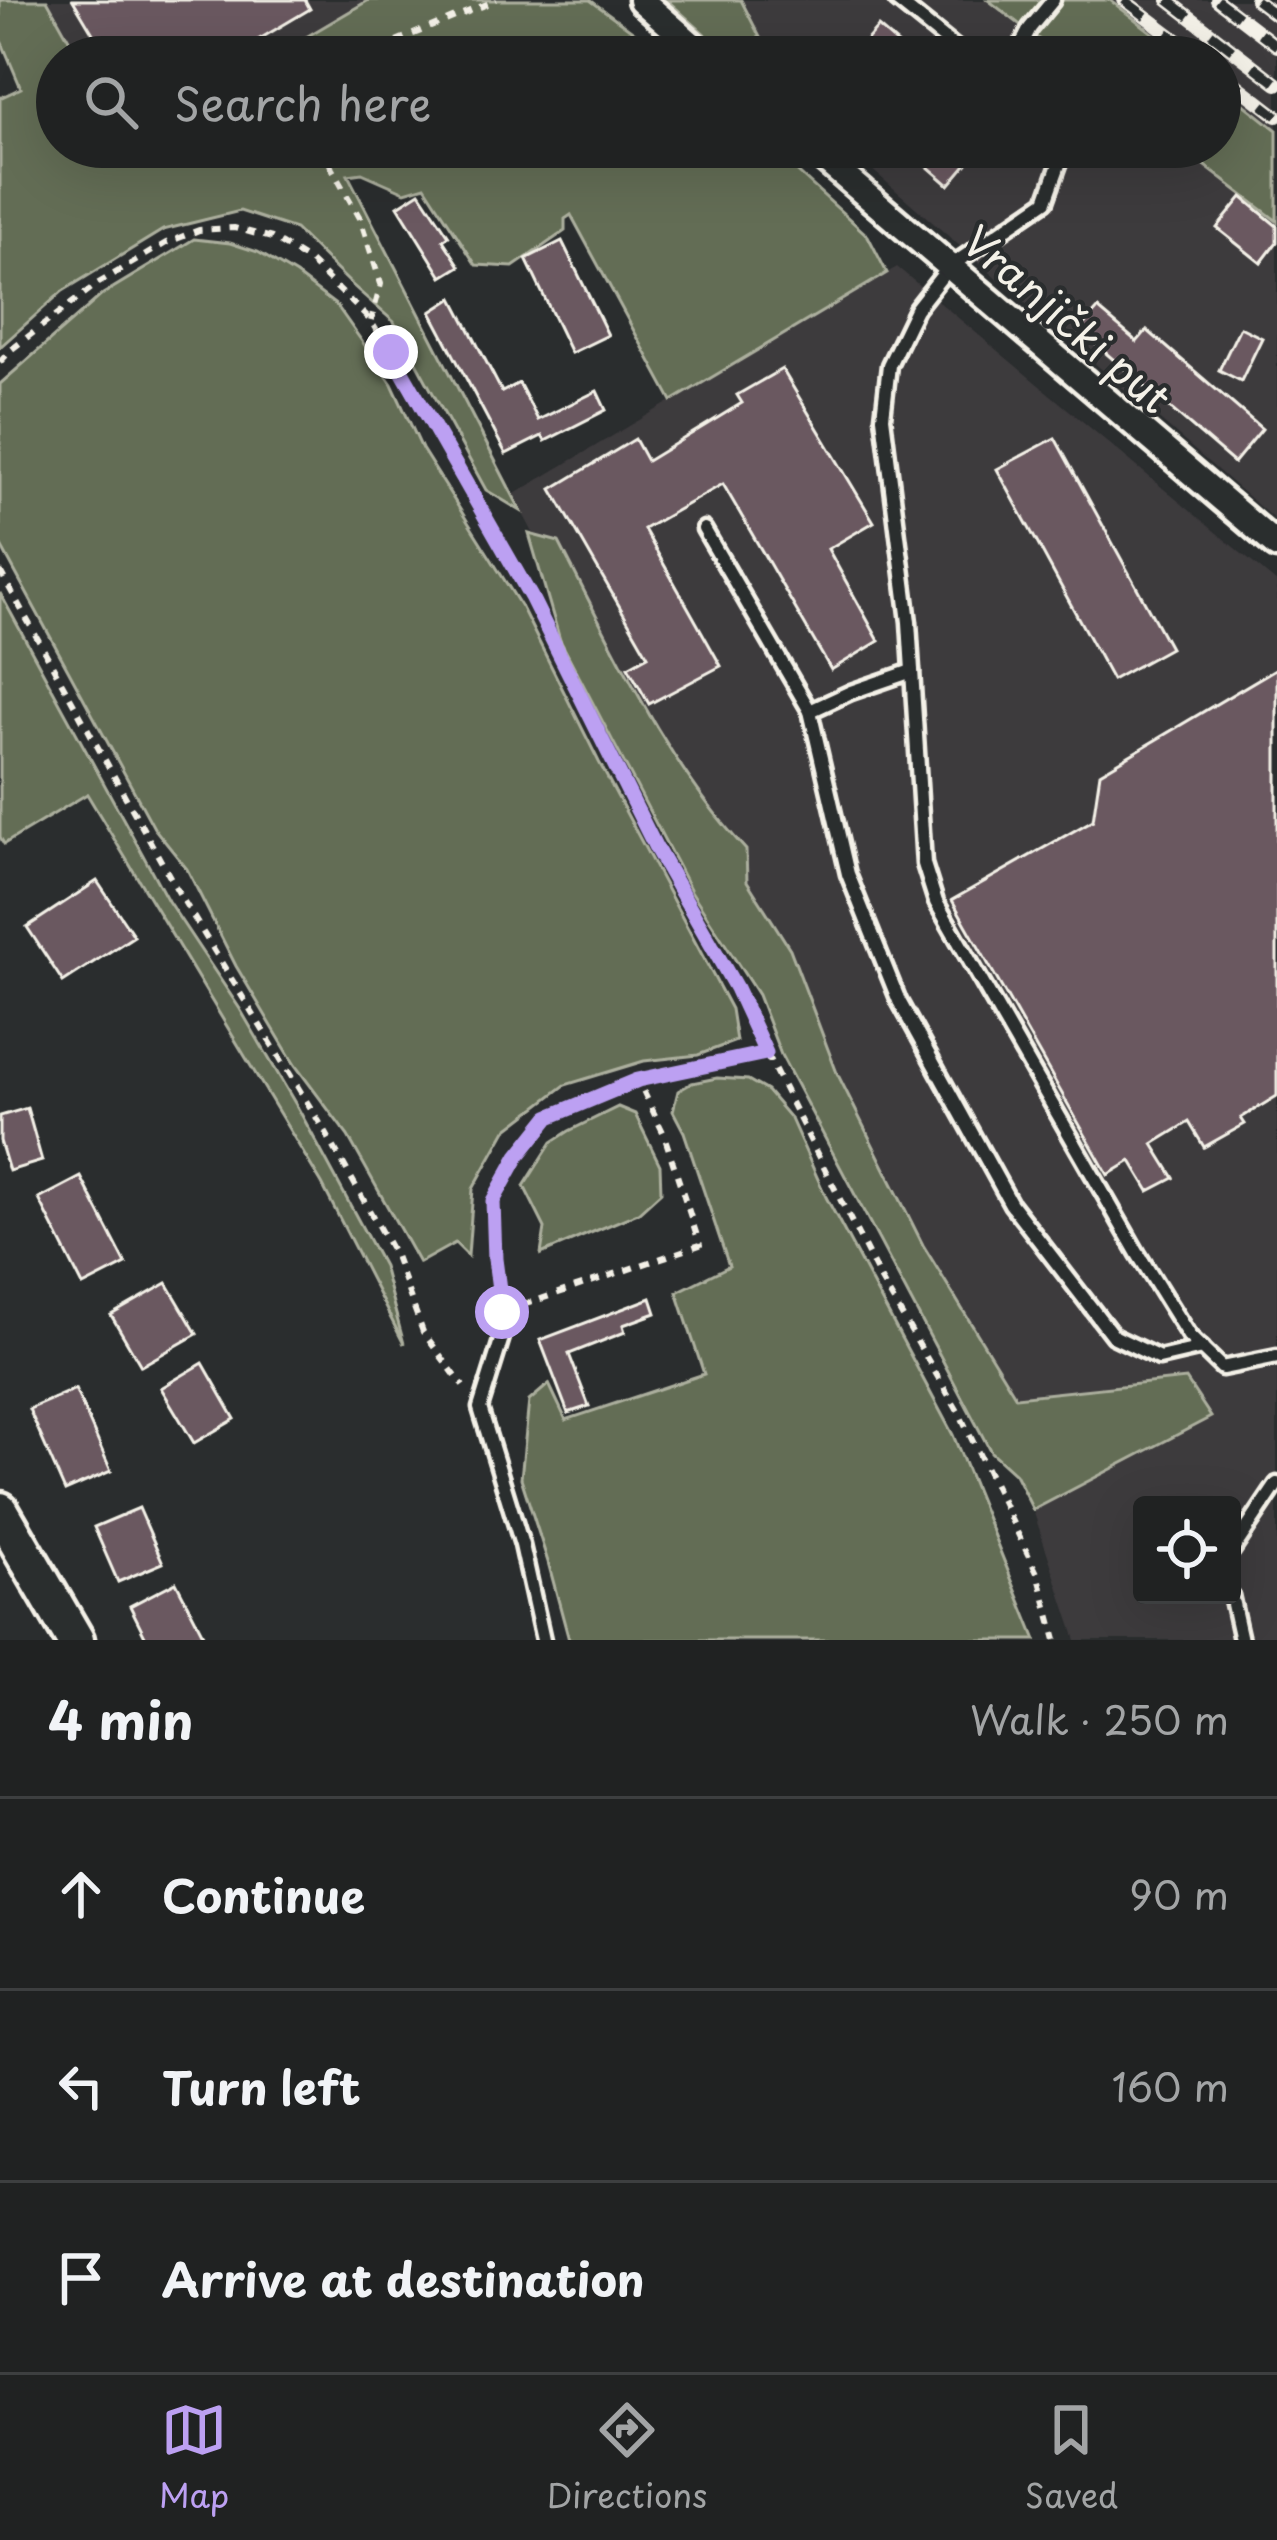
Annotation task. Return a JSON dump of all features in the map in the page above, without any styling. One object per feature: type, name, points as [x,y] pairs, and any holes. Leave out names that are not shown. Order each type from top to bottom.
[{"type":"main road","points":[[0,1511],[75,1640]]},
{"type":"street","points":[[640,0],[682,36]]},
{"type":"street","name":"Vranjički put","points":[[834,168],[1277,546]]},
{"type":"lane","points":[[896,0],[941,36]]},
{"type":"lane","points":[[1026,36],[1053,0]]},
{"type":"lane","points":[[1058,168],[1046,202],[949,267],[916,309],[889,365],[883,417],[909,622],[924,864],[936,902],[1189,1336],[1222,1368],[1277,1357]]},
{"type":"lane","points":[[704,529],[810,712],[848,874],[899,1001],[1011,1204],[1112,1336],[1159,1358],[1202,1348]]},
{"type":"lane","points":[[810,712],[912,671]]},
{"type":"lane","points":[[502,1312],[504,1330],[480,1408],[522,1545],[542,1640]]},
{"type":"lane","points":[[1241,1538],[1277,1484]]},
{"type":"lane","points":[[1233,1604],[1241,1640]]},
{"type":"path","points":[[411,36],[497,0]]},
{"type":"path","points":[[333,168],[360,218],[382,284],[370,321]]},
{"type":"path","points":[[0,362],[98,284],[166,243],[199,230],[234,228],[272,238],[309,261],[370,321],[531,597],[656,848],[736,988],[881,1280],[959,1413],[1039,1577],[1056,1640]]},
{"type":"path","points":[[0,571],[180,896],[326,1133],[395,1256],[423,1332],[480,1408]]},
{"type":"path","points":[[638,1080],[663,1132],[700,1245],[502,1312],[493,1201],[518,1156],[549,1117],[638,1080],[766,1053]]},
{"type":"shaded area","points":[[47,0],[369,0],[308,36],[67,36]]},
{"type":"shaded area","points":[[741,0],[988,0],[1035,36],[759,36]]},
{"type":"shaded area","points":[[1110,0],[1277,0],[1277,130],[1241,102],[1241,36],[1157,36]]},
{"type":"shaded area","points":[[870,168],[1208,168],[1277,221],[1277,522]]},
{"type":"shaded area","points":[[897,267],[1277,583],[1277,1640],[1076,1640],[1033,1510],[696,839],[513,495]]},
{"type":"green space","points":[[0,0],[47,0],[67,36],[36,36],[36,168],[793,168],[868,236],[887,273],[672,401],[571,215],[565,219],[565,231],[513,267],[476,265],[425,186],[405,192],[362,173],[348,175],[521,511],[486,490],[394,322],[295,229],[240,211],[163,230],[63,291],[0,347],[0,98],[21,88],[0,38]]},
{"type":"green space","points":[[369,0],[590,0],[639,36],[308,36]]},
{"type":"green space","points":[[667,0],[741,0],[759,36],[707,36]]},
{"type":"green space","points":[[988,0],[1110,0],[1157,36],[1035,36]]},
{"type":"green space","points":[[1241,102],[1277,130],[1277,221],[1208,168],[1241,168]]},
{"type":"green space","points":[[194,239],[258,252],[296,275],[337,306],[392,384],[422,449],[522,608],[731,1009],[736,1041],[698,1055],[644,1061],[565,1085],[506,1130],[473,1189],[468,1256],[455,1243],[419,1263],[348,1136],[295,1065],[236,966],[187,869],[154,828],[0,544],[0,384],[103,294]]},
{"type":"green space","points":[[529,534],[559,542],[665,741],[746,850],[747,881],[790,949],[837,1073],[923,1245],[1016,1397],[1186,1379],[1211,1417],[1033,1510],[1015,1474],[991,1452],[781,1055],[758,995],[691,891],[560,640]]},
{"type":"green space","points":[[0,593],[168,901],[240,1009],[383,1266],[404,1344],[322,1184],[87,794],[4,844],[0,837]]},
{"type":"green space","points":[[717,1078],[748,1080],[767,1091],[791,1119],[826,1197],[953,1435],[1036,1640],[569,1640],[521,1478],[529,1401],[549,1384],[566,1420],[704,1374],[677,1292],[729,1266],[673,1111],[678,1091]]},
{"type":"green space","points":[[618,1107],[635,1114],[660,1165],[661,1192],[638,1213],[541,1254],[545,1228],[524,1186],[552,1142]]},
{"type":"building","points":[[73,0],[305,0],[310,9],[264,36],[94,36]]},
{"type":"building","points":[[929,168],[963,168],[949,185]]},
{"type":"building","points":[[420,192],[449,236],[443,240],[460,266],[442,277],[398,206]]},
{"type":"building","points":[[1242,197],[1277,226],[1277,242],[1261,263],[1217,228]]},
{"type":"building","points":[[562,241],[608,335],[571,353],[526,259]]},
{"type":"building","points":[[453,298],[502,392],[519,383],[538,420],[597,391],[606,410],[545,441],[542,436],[506,454],[431,312]]},
{"type":"building","points":[[1098,309],[1137,342],[1147,330],[1262,429],[1234,463],[1079,330]]},
{"type":"building","points":[[1240,327],[1262,338],[1241,381],[1219,370]]},
{"type":"building","points":[[782,369],[874,522],[828,549],[879,641],[831,670],[723,484],[644,529],[721,666],[649,704],[628,667],[648,656],[552,489],[635,439],[647,461],[742,403],[737,395]]},
{"type":"building","points":[[1055,438],[1170,648],[1112,680],[997,469]]},
{"type":"building","points":[[1277,668],[1277,1096],[1241,1118],[1245,1124],[1204,1147],[1189,1122],[1153,1144],[1174,1178],[1149,1191],[1131,1161],[1108,1175],[952,900],[1093,820],[1100,773]]},
{"type":"building","points":[[97,881],[134,936],[63,982],[27,927]]},
{"type":"building","points":[[27,1108],[42,1161],[9,1171],[0,1141],[0,1116]]},
{"type":"building","points":[[81,1177],[126,1264],[83,1286],[39,1199]]},
{"type":"building","points":[[167,1283],[197,1334],[141,1366],[111,1315]]},
{"type":"building","points":[[651,1298],[656,1313],[623,1325],[625,1332],[569,1354],[589,1406],[568,1413],[540,1340]]},
{"type":"building","points":[[203,1363],[235,1419],[194,1443],[161,1388]]},
{"type":"building","points":[[75,1389],[111,1471],[65,1491],[29,1409]]},
{"type":"building","points":[[139,1508],[163,1563],[118,1582],[94,1527]]},
{"type":"building","points":[[176,1582],[206,1640],[147,1640],[130,1606]]},
{"type":"railway","points":[[1124,0],[1172,36]]},
{"type":"railway","points":[[1168,0],[1215,36]]},
{"type":"railway","points":[[1217,0],[1277,46]]},
{"type":"railway","points":[[1256,0],[1277,16]]},
{"type":"railway","points":[[1241,56],[1277,84]]},
{"type":"railway","points":[[1241,88],[1277,116]]},
{"type":"route","points":[[391,352],[531,597],[656,848],[736,988],[766,1053],[638,1080],[549,1117],[518,1156],[493,1201],[502,1312]]}]
